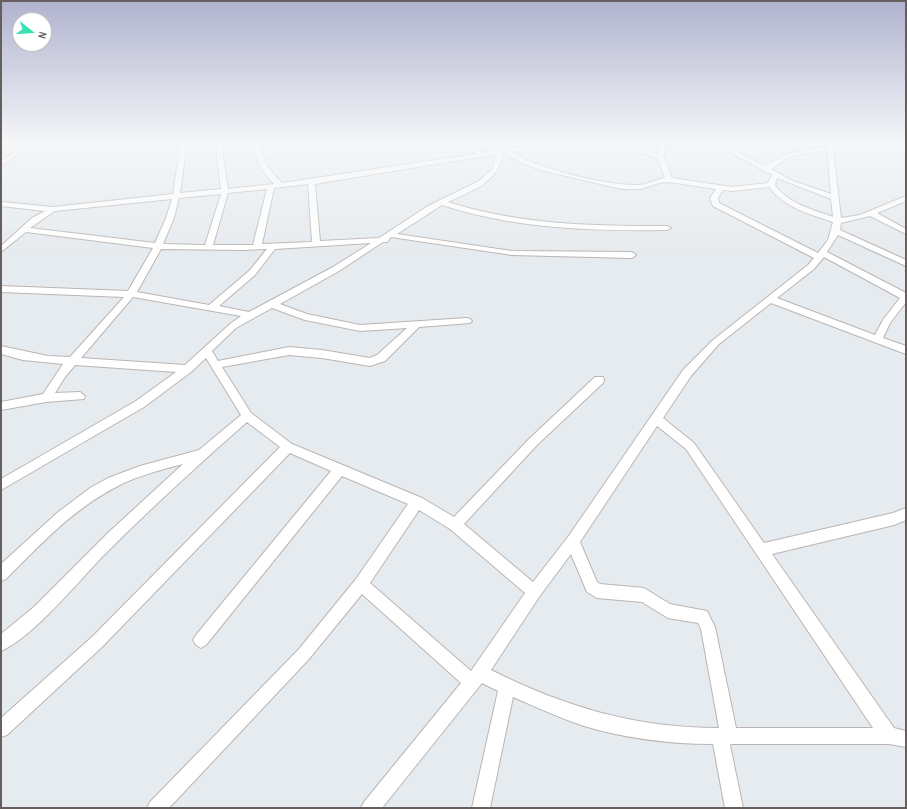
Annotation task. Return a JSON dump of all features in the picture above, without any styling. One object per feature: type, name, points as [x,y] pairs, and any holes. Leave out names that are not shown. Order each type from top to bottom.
[{"type":"street","points":[[46,398],[53,385],[131,294],[146,270],[158,246],[176,197],[179,179]]},
{"type":"street","points":[[208,247],[226,192],[224,179]]},
{"type":"street","points":[[273,179],[281,186]]},
{"type":"street","points":[[1,204],[53,209],[226,192],[332,179]]},
{"type":"street","points":[[1,485],[140,404],[187,369],[233,326],[250,315],[330,273],[387,237],[415,217],[482,183],[487,179]]},
{"type":"street","points":[[585,179],[622,187],[641,187],[658,181],[669,180],[720,188],[741,189],[771,185]]},
{"type":"street","points":[[772,179],[771,185],[778,194],[792,205],[836,226],[906,263]]},
{"type":"street","points":[[785,179],[834,198]]},
{"type":"street","points":[[370,808],[476,678],[534,592],[573,541],[687,373],[700,357],[716,342],[811,267],[821,255],[832,240],[836,226],[832,179]]},
{"type":"street","points":[[311,182],[316,243]]},
{"type":"street","points":[[257,247],[271,187]]},
{"type":"street","points":[[720,188],[714,198],[716,204],[821,255],[905,300],[886,322],[878,340]]},
{"type":"street","points":[[836,226],[862,218],[906,198]]},
{"type":"street","points":[[442,203],[495,218],[560,226],[585,228],[667,228]]},
{"type":"street","points":[[1,250],[35,220],[53,209]]},
{"type":"street","points":[[872,214],[906,232]]},
{"type":"street","points":[[25,230],[158,246],[272,247],[387,237],[512,253],[632,255]]},
{"type":"street","points":[[212,308],[247,279],[258,267],[272,247]]},
{"type":"street","points":[[1,289],[131,294],[250,315]]},
{"type":"street","points":[[770,299],[906,350]]},
{"type":"street","points":[[272,304],[304,317],[348,327],[372,328],[467,321]]},
{"type":"street","points":[[214,365],[284,351],[322,354],[360,362],[370,362],[381,358],[416,325]]},
{"type":"street","points":[[1,350],[36,359],[74,360],[187,369]]},
{"type":"street","points":[[206,350],[247,416],[288,447],[417,502],[455,525],[534,592]]},
{"type":"street","points":[[455,525],[533,442],[599,380]]},
{"type":"street","points":[[1,406],[46,398],[80,396]]},
{"type":"street","points":[[1,643],[34,616],[125,526],[202,454],[247,416]]},
{"type":"street","points":[[656,419],[682,438],[690,446],[889,736]]},
{"type":"street","points":[[1,729],[97,642],[288,447]]},
{"type":"street","points":[[1,574],[64,514],[105,486],[131,474],[202,454]]},
{"type":"street","points":[[201,640],[339,470]]},
{"type":"street","points":[[156,808],[284,677],[361,584],[417,502]]},
{"type":"street","points":[[762,550],[894,519],[906,514]]},
{"type":"street","points":[[573,541],[592,587],[597,591],[644,595],[668,611],[702,616],[708,627],[734,808]]},
{"type":"street","points":[[361,584],[476,678],[507,687],[600,722],[682,736],[889,736],[906,739]]},
{"type":"street","points":[[481,808],[507,687]]}]
